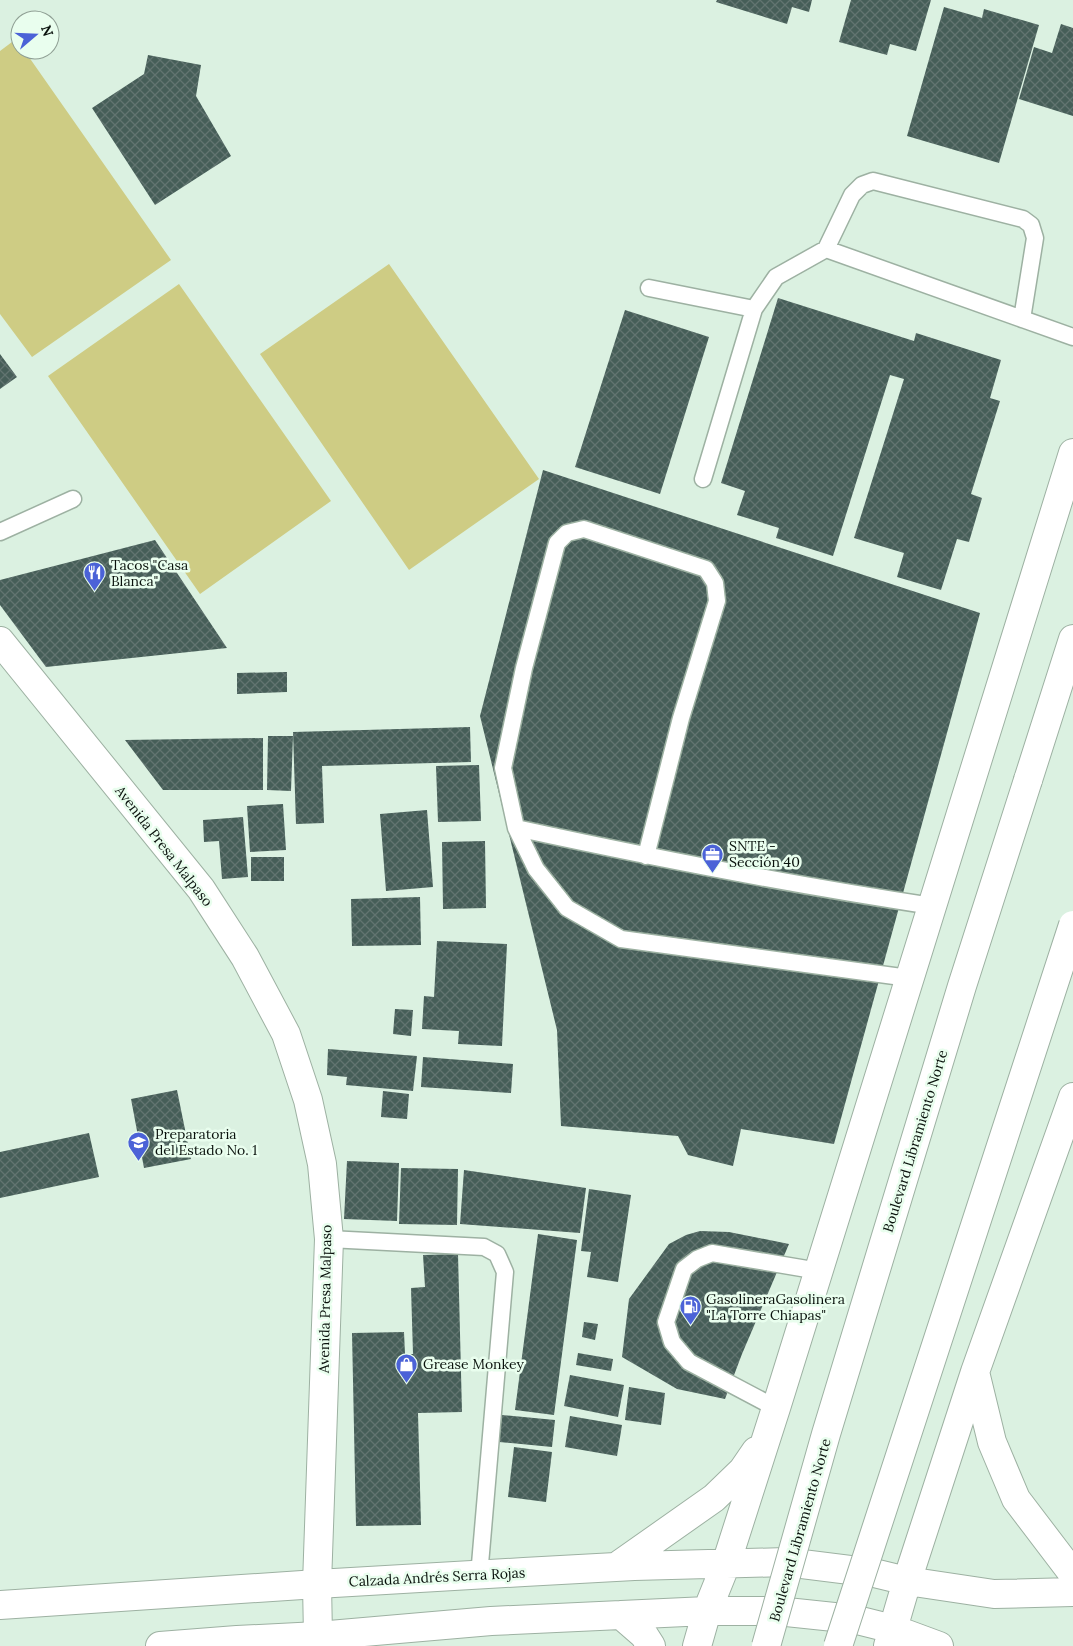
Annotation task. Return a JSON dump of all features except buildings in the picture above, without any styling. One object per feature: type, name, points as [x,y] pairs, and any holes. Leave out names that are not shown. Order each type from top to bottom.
[{"type":"main road","points":[[697,1646],[707,1611],[726,1564],[776,1408],[1073,453]]},
{"type":"main road","name":"Boulevard Libramiento Norte","points":[[766,1646],[843,1380],[962,986],[1073,639]]},
{"type":"main road","name":"Avenida Presa Malpaso","points":[[0,641],[201,889],[246,958],[286,1034],[308,1100],[322,1164],[329,1240],[318,1636]]},
{"type":"main road","points":[[838,1646],[1073,925]]},
{"type":"main road","points":[[891,1637],[907,1581],[975,1372],[1073,1097]]},
{"type":"main road","points":[[975,1372],[992,1442],[1016,1499],[1073,1574]]},
{"type":"main road","points":[[616,1567],[714,1498],[743,1470],[767,1436]]},
{"type":"main road","name":"Calzada Andrés Serra Rojas","points":[[0,1605],[616,1567],[786,1562],[874,1574],[994,1594],[1073,1592]]},
{"type":"main road","points":[[160,1646],[318,1636],[491,1621],[707,1611],[777,1611],[853,1619],[891,1637],[939,1646]]},
{"type":"main road","points":[[621,1615],[644,1635],[651,1646]]},
{"type":"lane","points":[[703,479],[754,309],[776,277],[826,249],[852,195],[862,186],[874,181],[1023,218],[1031,225],[1035,238],[1022,319]]},
{"type":"lane","points":[[826,249],[1073,336]]},
{"type":"lane","points":[[649,288],[754,309]]},
{"type":"lane","points":[[0,532],[73,499]]},
{"type":"lane","points":[[646,856],[681,718],[717,601],[715,583],[706,569],[584,529],[567,533],[557,543],[524,668],[503,768],[516,828],[536,869],[567,908],[621,939],[909,978]]},
{"type":"lane","points":[[516,828],[646,856],[932,906]]},
{"type":"lane","points":[[329,1240],[484,1247],[497,1254],[505,1272],[480,1576]]},
{"type":"lane","points":[[776,1408],[689,1362],[672,1342],[666,1322],[684,1270],[697,1259],[712,1254],[819,1271]]},
{"type":"shaded area","points":[[10,44],[10,60],[31,60],[171,260],[32,357],[0,314],[0,51]]},
{"type":"shaded area","points":[[389,264],[539,479],[409,570],[260,354]]},
{"type":"shaded area","points":[[179,284],[331,501],[200,594],[48,376]]},
{"type":"place","name":"Tacos \"Casa Blanca\"","points":[[95,592]]},
{"type":"place","name":"SNTE - Sección 40","points":[[713,873]]},
{"type":"place","name":"Preparatoria del Estado No. 1","points":[[139,1161]]},
{"type":"place","name":"GasolineraGasolinera \"La Torre Chiapas\"","points":[[690,1326]]},
{"type":"place","name":"Grease Monkey","points":[[407,1383]]}]
